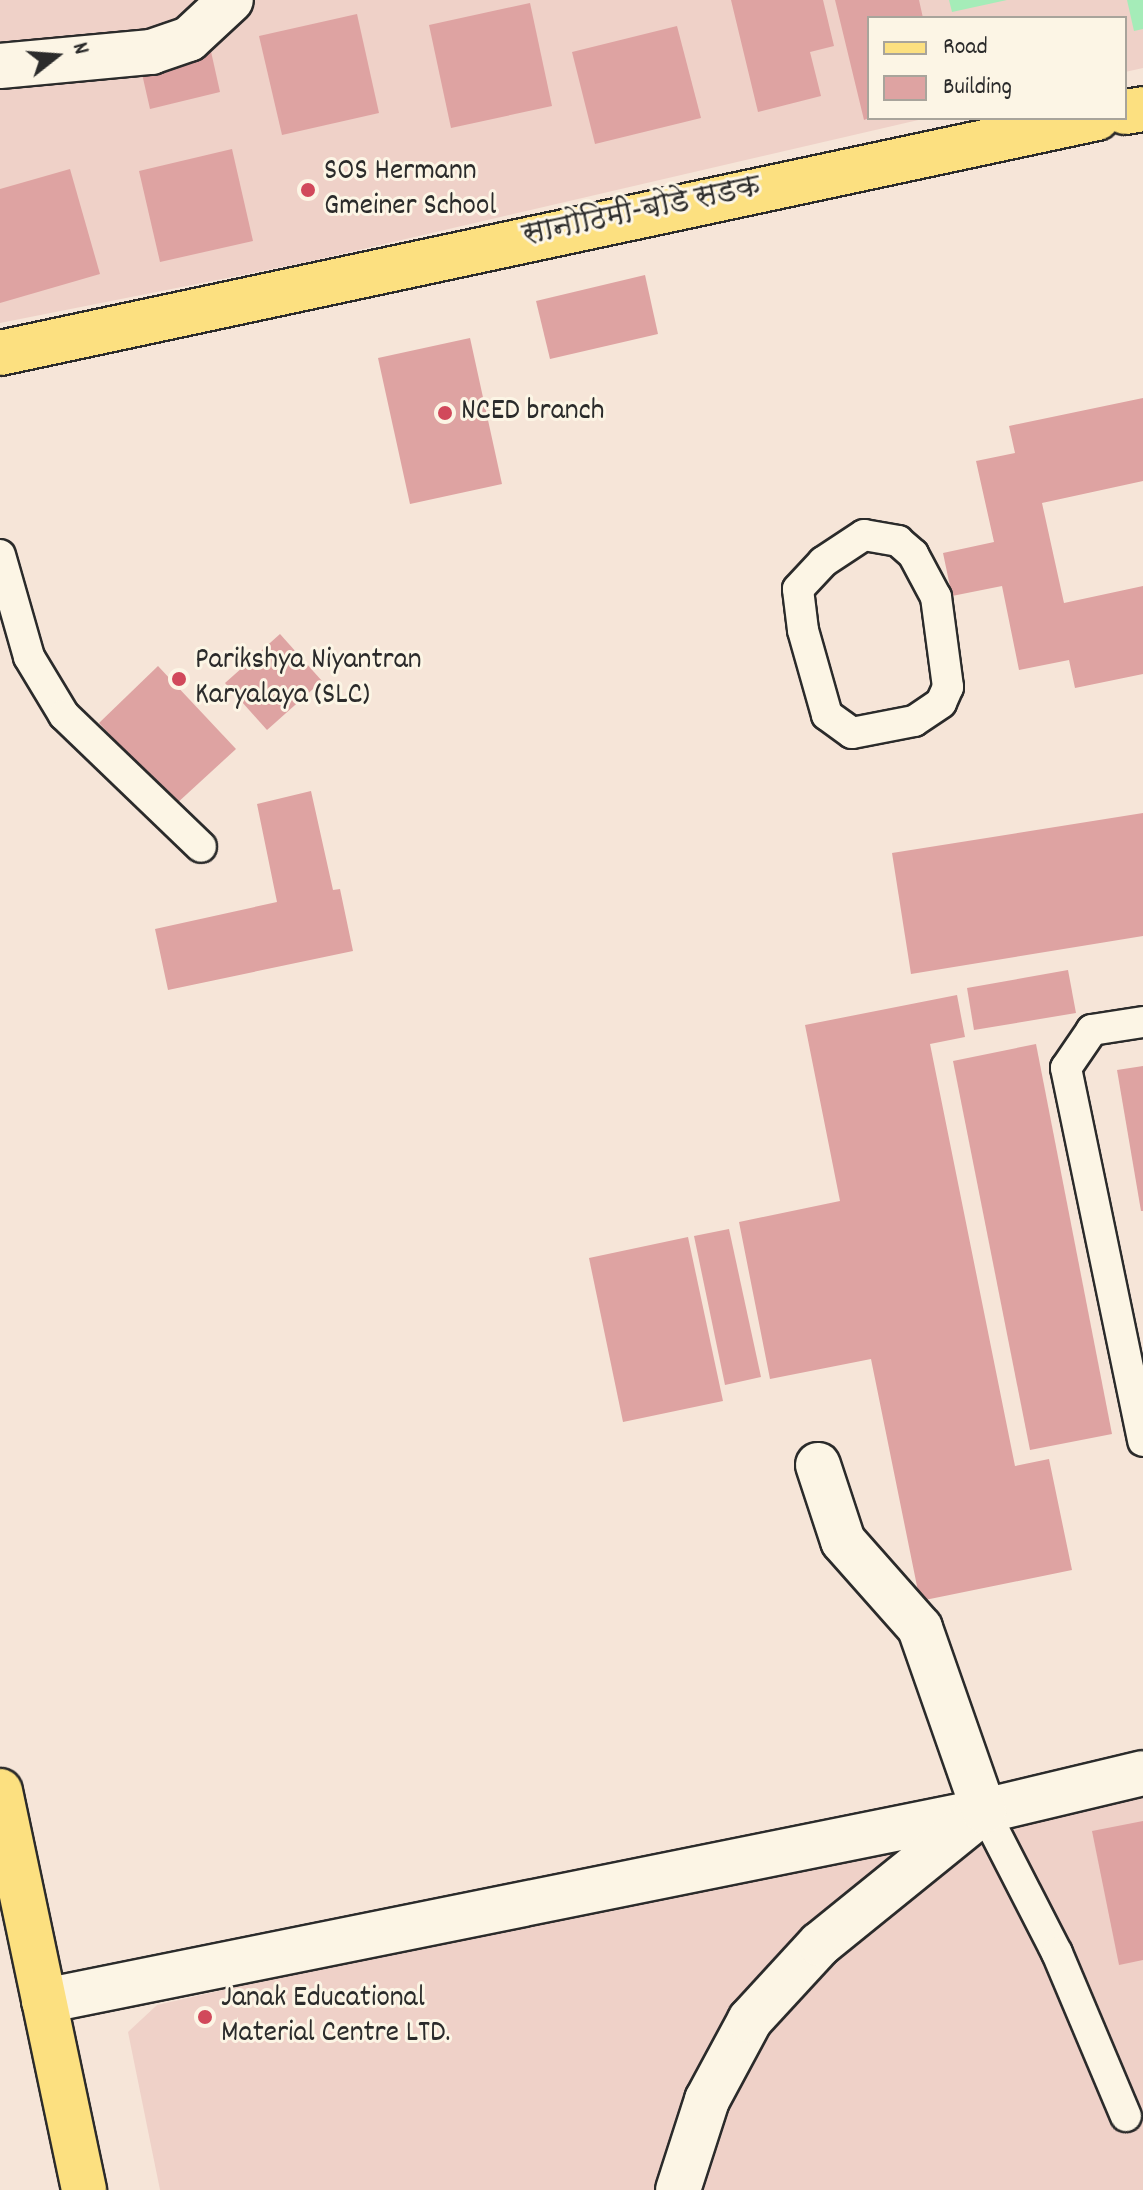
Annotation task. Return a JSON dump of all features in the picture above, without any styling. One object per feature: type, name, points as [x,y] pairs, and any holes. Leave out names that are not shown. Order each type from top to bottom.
[{"type":"main road","name":"सानोठिमी-बोडे सडक","points":[[0,353],[1088,120]]},
{"type":"main road","points":[[0,1791],[84,2190]]},
{"type":"street","points":[[0,66],[151,52],[189,39],[231,0]]},
{"type":"street","points":[[818,1465],[843,1541],[920,1628],[984,1811]]},
{"type":"street","points":[[44,2001],[984,1811],[1143,1773]]},
{"type":"street","points":[[678,2190],[707,2100],[750,2020],[820,1944],[984,1811]]},
{"type":"lane","points":[[864,535],[898,541],[913,554],[936,597],[948,687],[941,703],[914,721],[852,733],[827,715],[803,630],[798,589],[823,562],[864,535]]},
{"type":"lane","points":[[0,555],[29,657],[64,715],[201,847]]},
{"type":"lane","points":[[1143,1022],[1092,1030],[1066,1068],[1143,1441]]},
{"type":"lane","points":[[984,1811],[1057,1953],[1126,2116]]},
{"type":"shaded area","name":"SOS Hermann Gmeiner School","points":[[0,0],[1143,0],[1143,68],[1127,72],[1127,16],[867,16],[867,120],[918,120],[307,262],[0,323]]},
{"type":"shaded area","points":[[1143,1780],[1143,2190],[160,2190],[128,2032],[157,2005]]},
{"type":"green space","points":[[949,0],[1007,0],[952,12]]},
{"type":"green space","points":[[1127,0],[1143,0],[1143,29],[1134,31]]},
{"type":"building","points":[[731,0],[823,0],[834,46],[810,52],[821,96],[758,112]]},
{"type":"building","points":[[835,0],[919,0],[923,16],[867,16],[867,119],[864,120]]},
{"type":"building","points":[[530,3],[552,106],[451,128],[429,25]]},
{"type":"building","points":[[357,14],[379,113],[282,135],[259,36]]},
{"type":"building","points":[[677,26],[701,118],[595,144],[572,52]]},
{"type":"building","points":[[210,47],[220,92],[150,109],[140,65]]},
{"type":"building","points":[[232,149],[253,241],[160,262],[139,171]]},
{"type":"building","points":[[70,169],[100,274],[0,303],[0,189]]},
{"type":"building","points":[[645,275],[658,334],[550,359],[536,301]]},
{"type":"building","points":[[470,338],[502,484],[410,504],[378,358]]},
{"type":"building","points":[[1143,398],[1143,481],[1042,503],[1064,603],[1143,586],[1143,674],[1075,688],[1069,660],[1019,670],[1002,586],[952,596],[943,553],[994,542],[976,461],[1015,453],[1009,426]]},
{"type":"building","points":[[280,634],[322,681],[267,730],[225,683]]},
{"type":"building","points":[[158,666],[236,749],[175,805],[99,723]]},
{"type":"building","points":[[311,791],[333,890],[340,889],[353,951],[168,990],[155,929],[277,902],[257,804]]},
{"type":"building","points":[[1143,813],[1143,936],[911,974],[892,853]]},
{"type":"building","points":[[1068,970],[1076,1013],[974,1030],[967,988]]},
{"type":"building","points":[[957,995],[965,1037],[930,1044],[1015,1466],[1049,1459],[1072,1570],[920,1601],[871,1359],[770,1379],[739,1222],[840,1201],[805,1025]]},
{"type":"building","points":[[1036,1044],[1112,1434],[1030,1450],[953,1061]]},
{"type":"building","points":[[1143,1066],[1143,1211],[1141,1211],[1117,1070]]},
{"type":"building","points":[[729,1229],[761,1377],[725,1385],[694,1236]]},
{"type":"building","points":[[688,1237],[723,1401],[623,1422],[589,1258]]},
{"type":"building","points":[[1143,1821],[1143,1960],[1119,1965],[1092,1831]]},
{"type":"place","name":"SOS Hermann Gmeiner School","points":[[308,190]]},
{"type":"place","name":"NCED branch","points":[[445,413]]},
{"type":"place","name":"Parikshya Niyantran Karyalaya (SLC)","points":[[179,679]]},
{"type":"place","name":"Janak Educational Material Centre LTD.","points":[[205,2017]]}]
